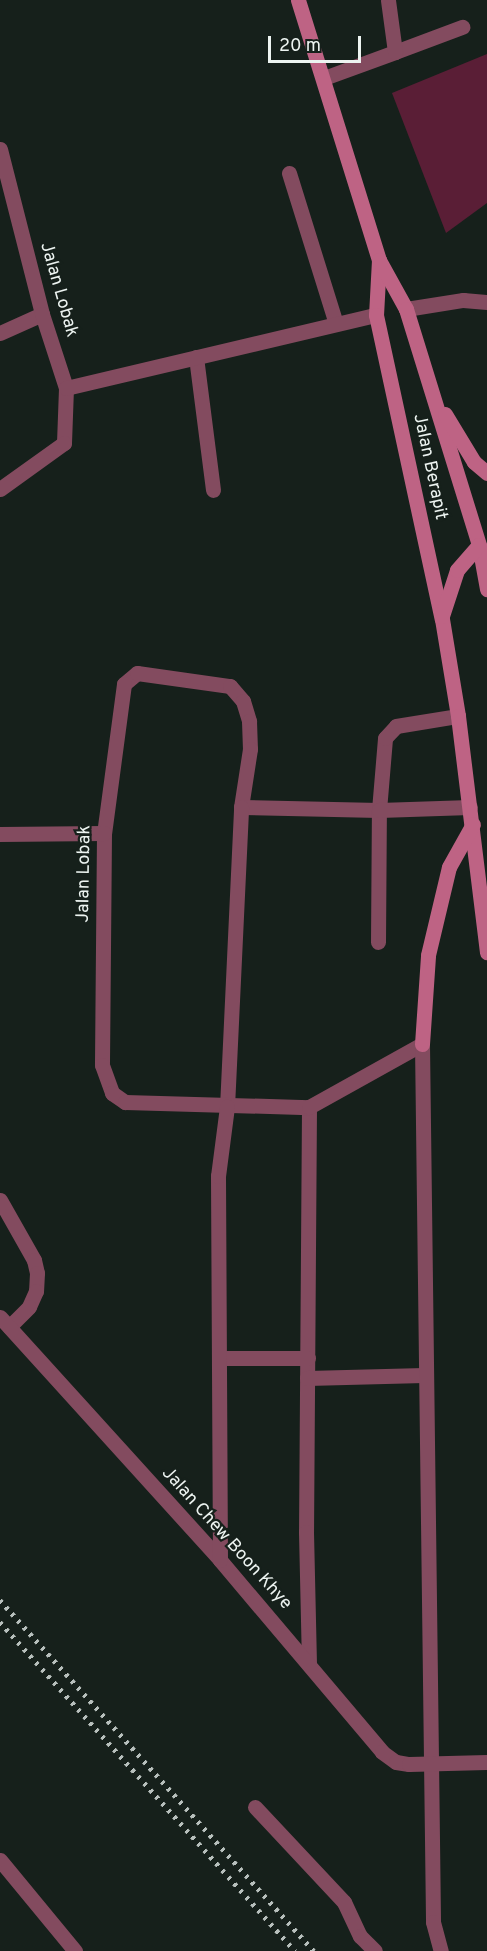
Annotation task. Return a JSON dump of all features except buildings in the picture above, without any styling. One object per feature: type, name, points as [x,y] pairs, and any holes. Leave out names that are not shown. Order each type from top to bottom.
[{"type":"main road","name":"Jalan Berapit","points":[[298,0],[379,260],[376,315],[442,619],[473,824],[487,952]]},
{"type":"main road","points":[[379,260],[406,309],[483,544],[487,589]]},
{"type":"main road","points":[[434,396],[474,462],[487,473]]},
{"type":"main road","points":[[442,619],[457,570],[483,544]]},
{"type":"main road","points":[[422,1044],[428,955],[449,867],[473,824]]},
{"type":"street","points":[[388,0],[395,52]]},
{"type":"street","points":[[391,27],[400,0]]},
{"type":"street","points":[[324,78],[462,27]]},
{"type":"street","name":"Jalan Lobak","points":[[0,149],[4,181],[66,388],[64,443],[0,489]]},
{"type":"street","points":[[289,173],[336,324]]},
{"type":"street","points":[[406,309],[463,300],[487,302]]},
{"type":"street","points":[[0,333],[42,314]]},
{"type":"street","points":[[66,388],[376,315]]},
{"type":"street","points":[[196,357],[213,490]]},
{"type":"street","name":"Jalan Lobak","points":[[227,1107],[125,1102],[112,1093],[102,1065],[104,833],[124,684],[137,673],[230,686],[243,701],[249,721],[250,749],[241,807]]},
{"type":"street","points":[[378,942],[379,810],[385,738],[396,726],[458,716]]},
{"type":"street","points":[[220,1560],[219,1176],[227,1107],[241,807],[379,810],[470,807]]},
{"type":"street","points":[[0,834],[104,833]]},
{"type":"street","points":[[227,1107],[309,1107],[422,1044],[424,1375],[433,1922],[441,1951]]},
{"type":"street","points":[[309,1107],[307,1378],[309,1663]]},
{"type":"street","points":[[0,1200],[34,1260],[37,1273],[36,1292],[29,1306],[4,1322]]},
{"type":"street","name":"Jalan Chew Boon Khye","points":[[4,1322],[220,1560],[382,1752],[396,1762],[487,1762]]},
{"type":"street","points":[[219,1358],[308,1358]]},
{"type":"street","points":[[307,1378],[424,1375]]},
{"type":"street","points":[[255,1808],[344,1902],[360,1936],[375,1951]]},
{"type":"street","points":[[0,1860],[75,1951]]},
{"type":"shaded area","points":[[487,54],[487,203],[446,233],[392,93]]},
{"type":"railway","points":[[0,1600],[314,1951]]},
{"type":"railway","points":[[0,1622],[295,1951]]}]
